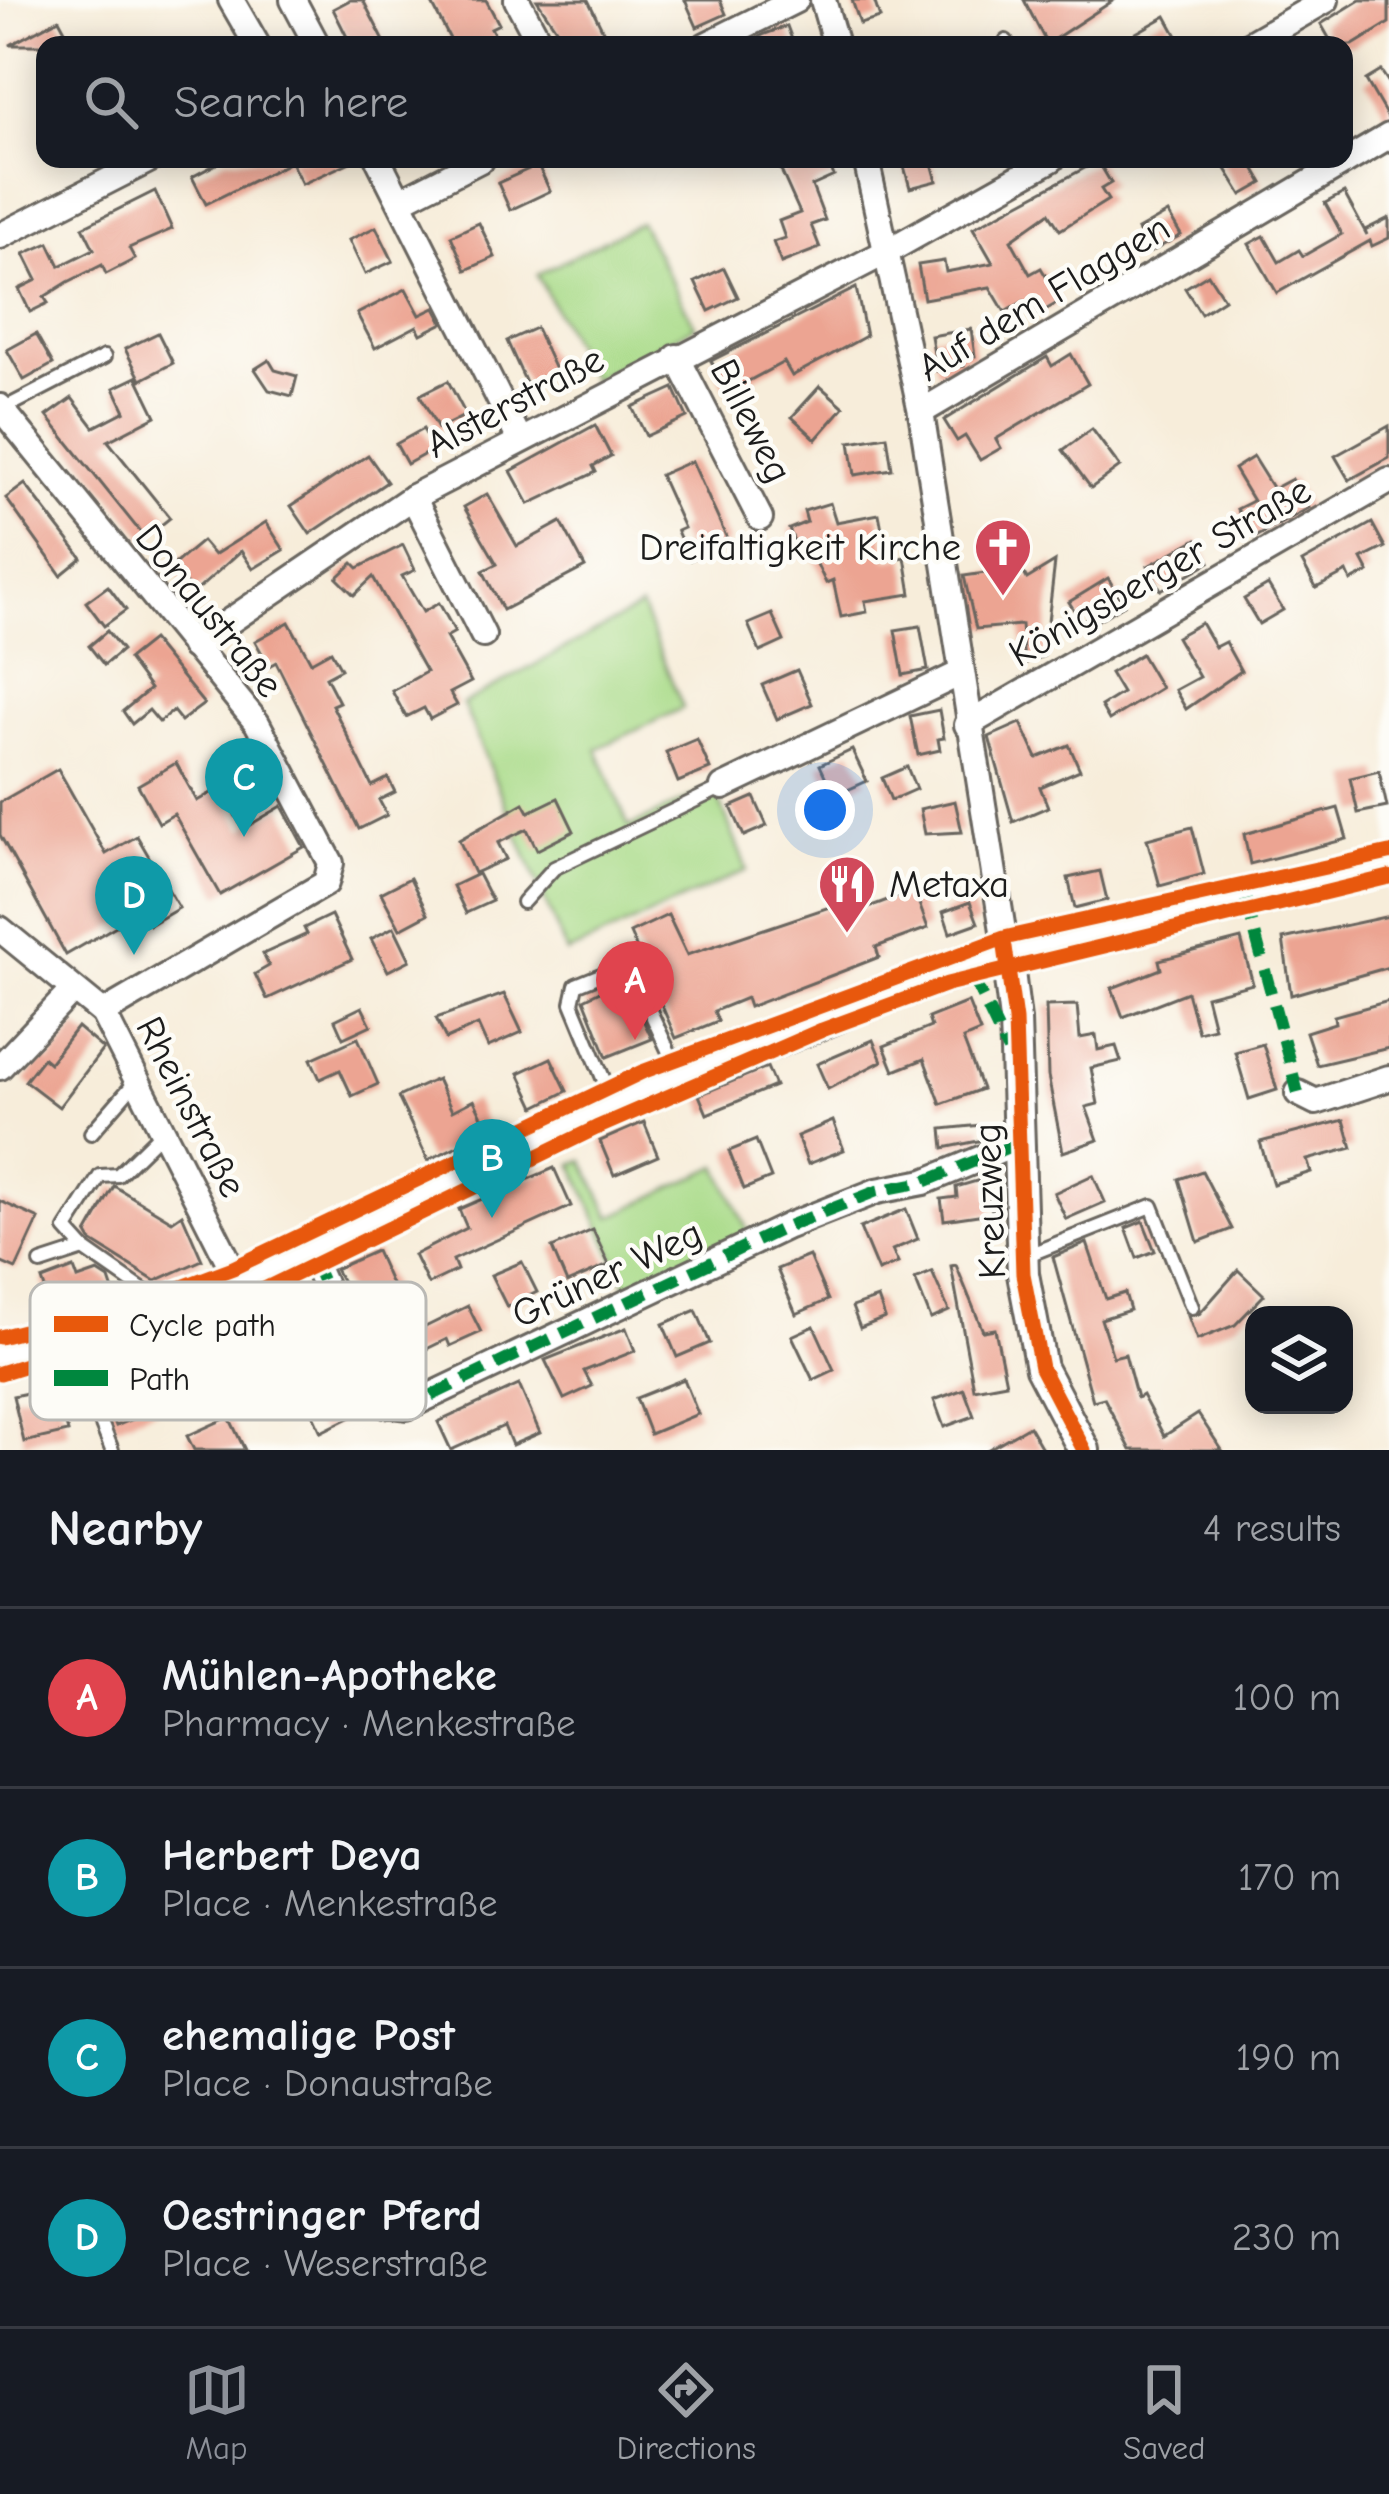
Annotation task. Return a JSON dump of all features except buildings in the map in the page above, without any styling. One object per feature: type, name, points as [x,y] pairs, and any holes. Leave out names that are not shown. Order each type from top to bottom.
[{"type":"street","points":[[231,0],[252,36]]},
{"type":"street","points":[[293,0],[312,36]]},
{"type":"street","points":[[518,0],[536,36]]},
{"type":"street","points":[[724,36],[796,0]]},
{"type":"street","points":[[823,0],[833,36]]},
{"type":"street","points":[[1263,36],[1325,0]]},
{"type":"street","name":"Auf dem Flaggen","points":[[1353,157],[1389,136]]},
{"type":"street","points":[[0,236],[133,168]]},
{"type":"street","points":[[383,168],[520,440]]},
{"type":"street","points":[[400,201],[464,168]]},
{"type":"street","name":"Kreuzweg","points":[[868,168],[921,412],[1007,956],[1021,1142],[1022,1257],[1041,1368],[1084,1450]]},
{"type":"street","name":"Alsterstraße","points":[[193,646],[413,497],[888,251],[1036,168]]},
{"type":"street","name":"Auf dem Flaggen","points":[[921,412],[1335,168]]},
{"type":"street","name":"Billeweg","points":[[677,357],[760,518]]},
{"type":"street","name":"Donaustraße","points":[[1,408],[257,723],[331,863],[332,878],[103,1013]]},
{"type":"street","name":"Königsberger Straße","points":[[967,725],[1389,481]]},
{"type":"street","points":[[413,497],[483,634]]},
{"type":"street","points":[[723,787],[959,674]]},
{"type":"street","points":[[253,1282],[616,1108],[821,1019],[941,974],[1389,866]]},
{"type":"street","name":"Rheinstraße","points":[[0,929],[103,1013],[239,1282]]},
{"type":"street","points":[[0,1067],[72,991]]},
{"type":"street","points":[[1298,1093],[1316,1102],[1389,1078]]},
{"type":"street","name":"Grüner Weg","points":[[426,1398],[788,1226],[877,1191],[924,1183],[1021,1142]]},
{"type":"street","name":"Grüner Weg","points":[[309,1252],[323,1282]]},
{"type":"street","points":[[0,1360],[30,1352]]},
{"type":"lane","points":[[1,408],[104,357]]},
{"type":"lane","points":[[523,902],[554,868],[723,787]]},
{"type":"lane","points":[[616,1108],[572,1003],[576,985],[620,967],[631,970],[682,1079]]},
{"type":"lane","points":[[91,1132],[139,1078]]},
{"type":"lane","points":[[130,1282],[83,1249],[66,1228],[100,1176],[118,1175],[164,1130]]},
{"type":"lane","points":[[1022,1257],[1152,1205],[1192,1307]]},
{"type":"lane","points":[[41,1263],[83,1249]]},
{"type":"lane","points":[[100,1420],[112,1450]]},
{"type":"green space","points":[[640,222],[695,326],[592,380],[537,275]]},
{"type":"green space","points":[[641,607],[683,708],[597,749],[629,827],[714,787],[747,870],[567,953],[463,704]]},
{"type":"green space","points":[[583,1160],[611,1217],[718,1166],[749,1234],[629,1292],[573,1164]]},
{"type":"marked path","points":[[1246,900],[1298,1093]]},
{"type":"marked path","points":[[972,976],[1008,1051]]},
{"type":"marked path","points":[[426,1398],[788,1226],[877,1191],[924,1182],[1021,1142]]},
{"type":"marked path","points":[[312,1258],[323,1282]]},
{"type":"cycle path","points":[[196,1282],[642,1072],[1004,938],[1389,853]]},
{"type":"cycle path","points":[[279,1282],[596,1128],[822,1030],[947,984],[1389,877]]},
{"type":"cycle path","points":[[1005,947],[1015,1020],[1023,1274],[1041,1368],[1084,1450]]},
{"type":"cycle path","points":[[0,1337],[30,1329]]},
{"type":"cycle path","points":[[0,1373],[30,1364]]},
{"type":"place","name":"Dreifaltigkeit Kirche","points":[[1003,598]]},
{"type":"place","name":"ehemalige Post","points":[[244,837]]},
{"type":"place","name":"Metaxa","points":[[847,935]]},
{"type":"place","name":"Oestringer Pferd","points":[[134,955]]},
{"type":"place","name":"Mühlen-Apotheke","points":[[635,1040]]},
{"type":"place","name":"Herbert Deya","points":[[492,1218]]}]
